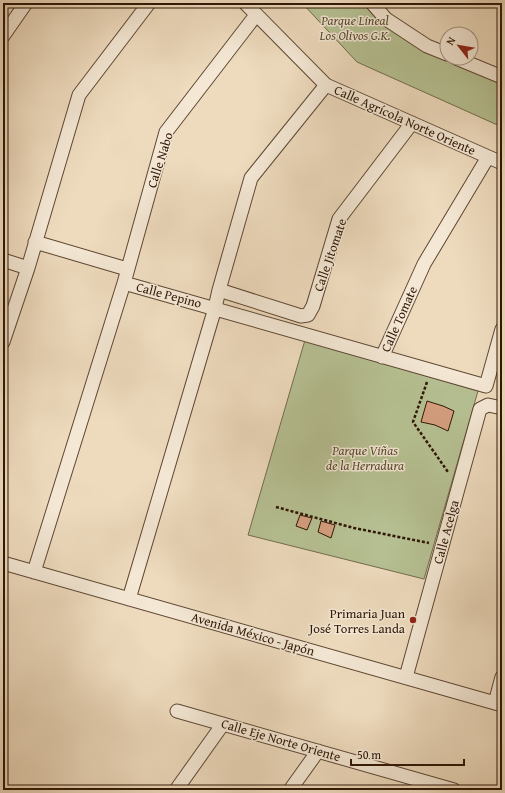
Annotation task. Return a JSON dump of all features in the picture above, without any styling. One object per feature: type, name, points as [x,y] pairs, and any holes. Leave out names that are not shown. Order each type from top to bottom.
[{"type":"street","points":[[3,36],[26,3]]},
{"type":"street","points":[[3,342],[28,268],[79,95],[149,3]]},
{"type":"street","name":"Calle Agrícola Norte Oriente","points":[[245,3],[326,85],[502,163]]},
{"type":"street","points":[[372,3],[386,19],[427,46],[439,51]]},
{"type":"street","name":"Calle Nabo","points":[[124,283],[166,132],[256,15]]},
{"type":"street","points":[[475,66],[502,77]]},
{"type":"street","points":[[326,85],[251,178],[218,290],[215,308],[382,357]]},
{"type":"street","name":"Calle Jitomate","points":[[218,290],[301,316],[308,315],[313,306],[339,219],[412,123]]},
{"type":"street","name":"Calle Tomate","points":[[488,157],[424,264],[382,357],[486,386],[502,329]]},
{"type":"street","points":[[35,242],[127,269]]},
{"type":"street","points":[[3,260],[28,268]]},
{"type":"street","name":"Calle Pepino","points":[[34,572],[124,283],[215,308],[129,599]]},
{"type":"street","name":"Calle Acelga","points":[[406,677],[480,410],[488,405],[502,408]]},
{"type":"street","name":"Avenida México - Japón","points":[[3,563],[498,704]]},
{"type":"street","points":[[498,704],[502,678]]},
{"type":"street","name":"Calle Eje Norte Oriente","points":[[177,710],[454,790]]},
{"type":"street","points":[[176,790],[224,724]]},
{"type":"street","points":[[290,790],[318,751]]},
{"type":"street","points":[[409,790],[417,779]]},
{"type":"path","points":[[431,370],[413,422],[458,487]]},
{"type":"path","points":[[276,507],[354,528],[435,544]]},
{"type":"green space","name":"Parque Lineal Los Olivos G.K.","points":[[302,3],[363,3],[382,25],[439,55],[439,66],[463,66],[502,83],[502,127],[357,62]]},
{"type":"green space","name":"Parque Viñas de la Herradura","points":[[305,340],[478,391],[424,579],[248,535]]},
{"type":"building","points":[[427,401],[454,411],[448,431],[435,425],[421,422]]},
{"type":"building","points":[[300,515],[312,518],[307,530],[296,526]]},
{"type":"building","points":[[321,521],[335,525],[331,538],[318,532]]},
{"type":"place","name":"Primaria Juan José Torres Landa","points":[[413,620]]}]
